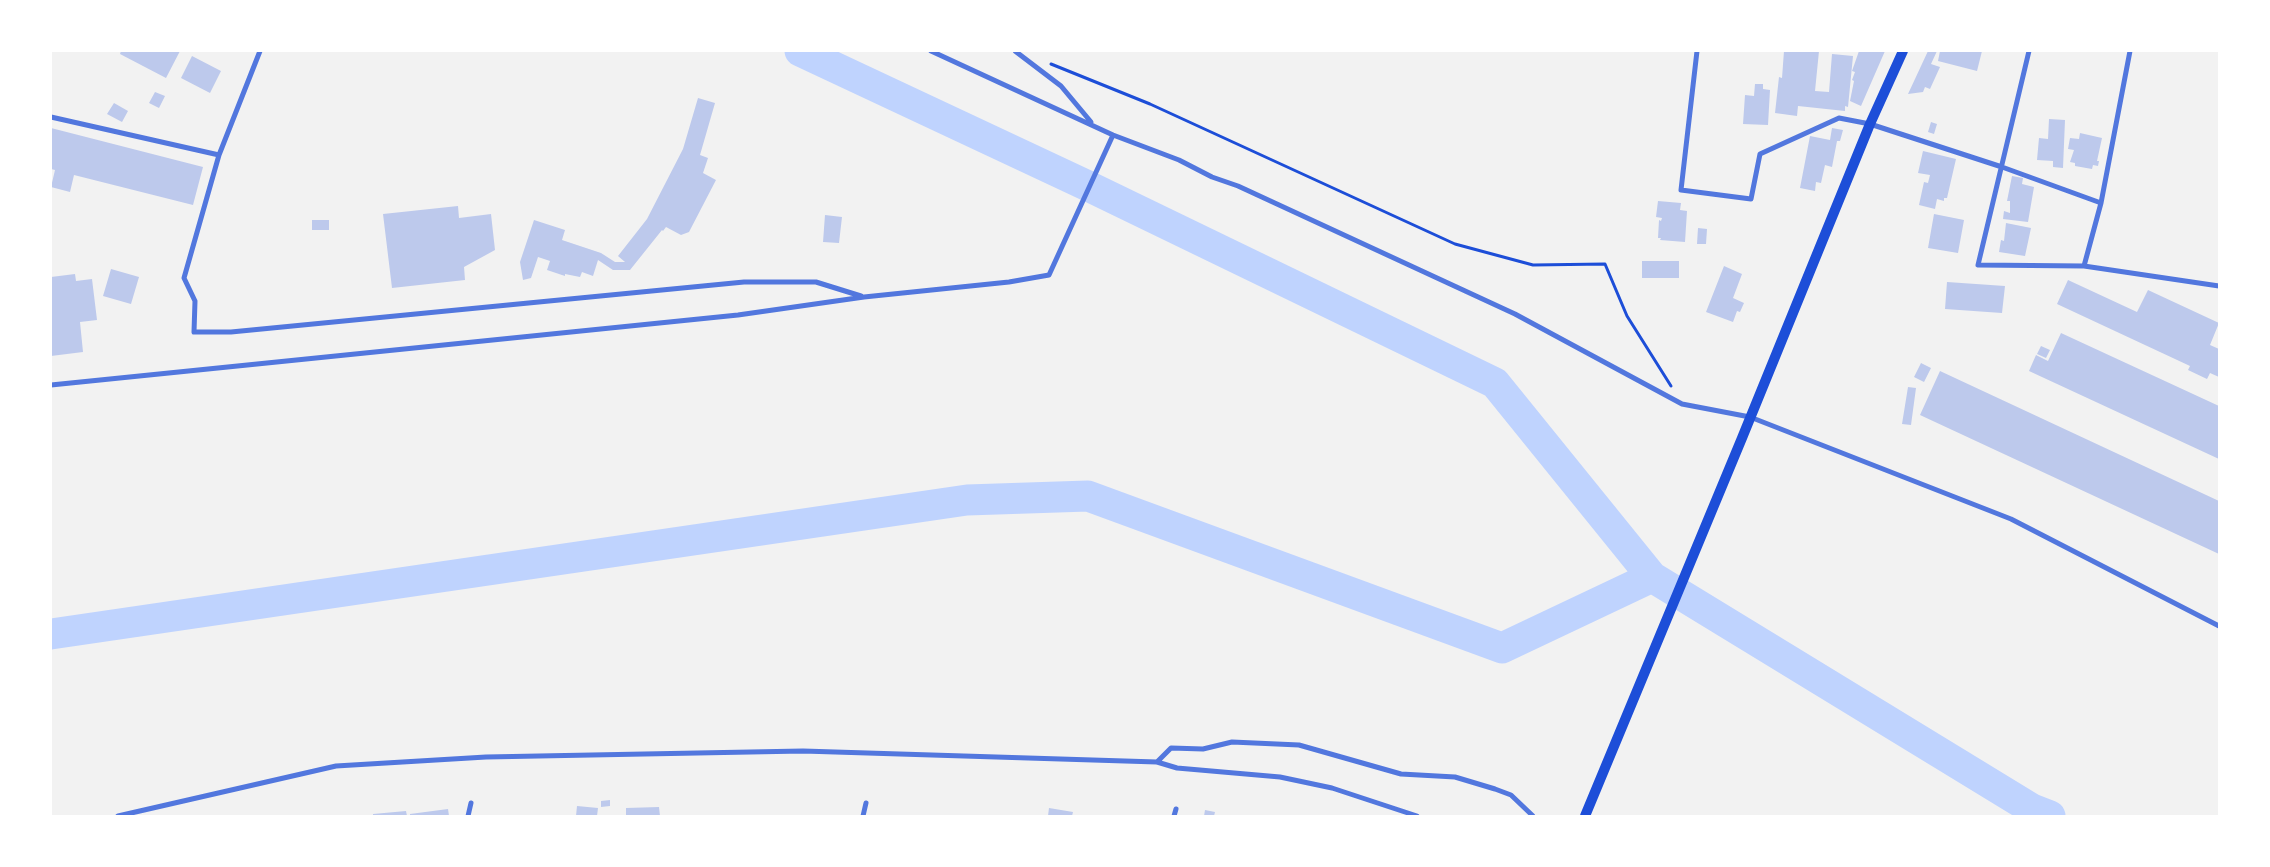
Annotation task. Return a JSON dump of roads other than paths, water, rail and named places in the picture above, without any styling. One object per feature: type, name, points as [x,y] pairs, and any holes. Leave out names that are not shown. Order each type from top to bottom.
[{"type":"main road","points":[[1585,816],[1870,124],[1903,51]]},
{"type":"street","points":[[260,51],[219,155],[184,278],[195,301],[194,332],[241,331],[744,282],[816,282],[864,297]]},
{"type":"street","points":[[931,51],[1113,134],[1179,160],[1212,177],[1238,186],[1515,314],[1682,404],[1750,417],[2011,519],[2219,626]]},
{"type":"street","points":[[1015,51],[1061,86],[1092,124]]},
{"type":"street","points":[[1697,51],[1681,190],[1751,199],[1760,154],[1839,118],[1870,124],[2002,167],[2100,203]]},
{"type":"street","points":[[2028,51],[1978,265],[2084,266],[2219,286]]},
{"type":"street","points":[[2084,266],[2100,203],[2130,51]]},
{"type":"street","points":[[51,117],[219,155]]},
{"type":"street","points":[[51,385],[579,329],[738,315],[864,297],[1009,282],[1049,275],[1113,134]]},
{"type":"street","points":[[1156,762],[1171,748],[1203,749],[1232,742],[1298,746],[1402,774],[1455,777],[1495,788],[1511,795],[1533,816]]},
{"type":"street","points":[[118,816],[336,766],[486,757],[803,751],[1156,762],[1177,768],[1289,779],[1332,788],[1417,816]]},
{"type":"street","points":[[468,816],[471,803]]},
{"type":"street","points":[[863,816],[866,803]]},
{"type":"street","points":[[1174,816],[1176,809]]},
{"type":"waterway","points":[[800,51],[1088,186],[1495,383],[1652,577],[2032,809],[2050,816]]},
{"type":"waterway","points":[[51,634],[967,500],[1088,496],[1502,648],[1652,577]]}]
